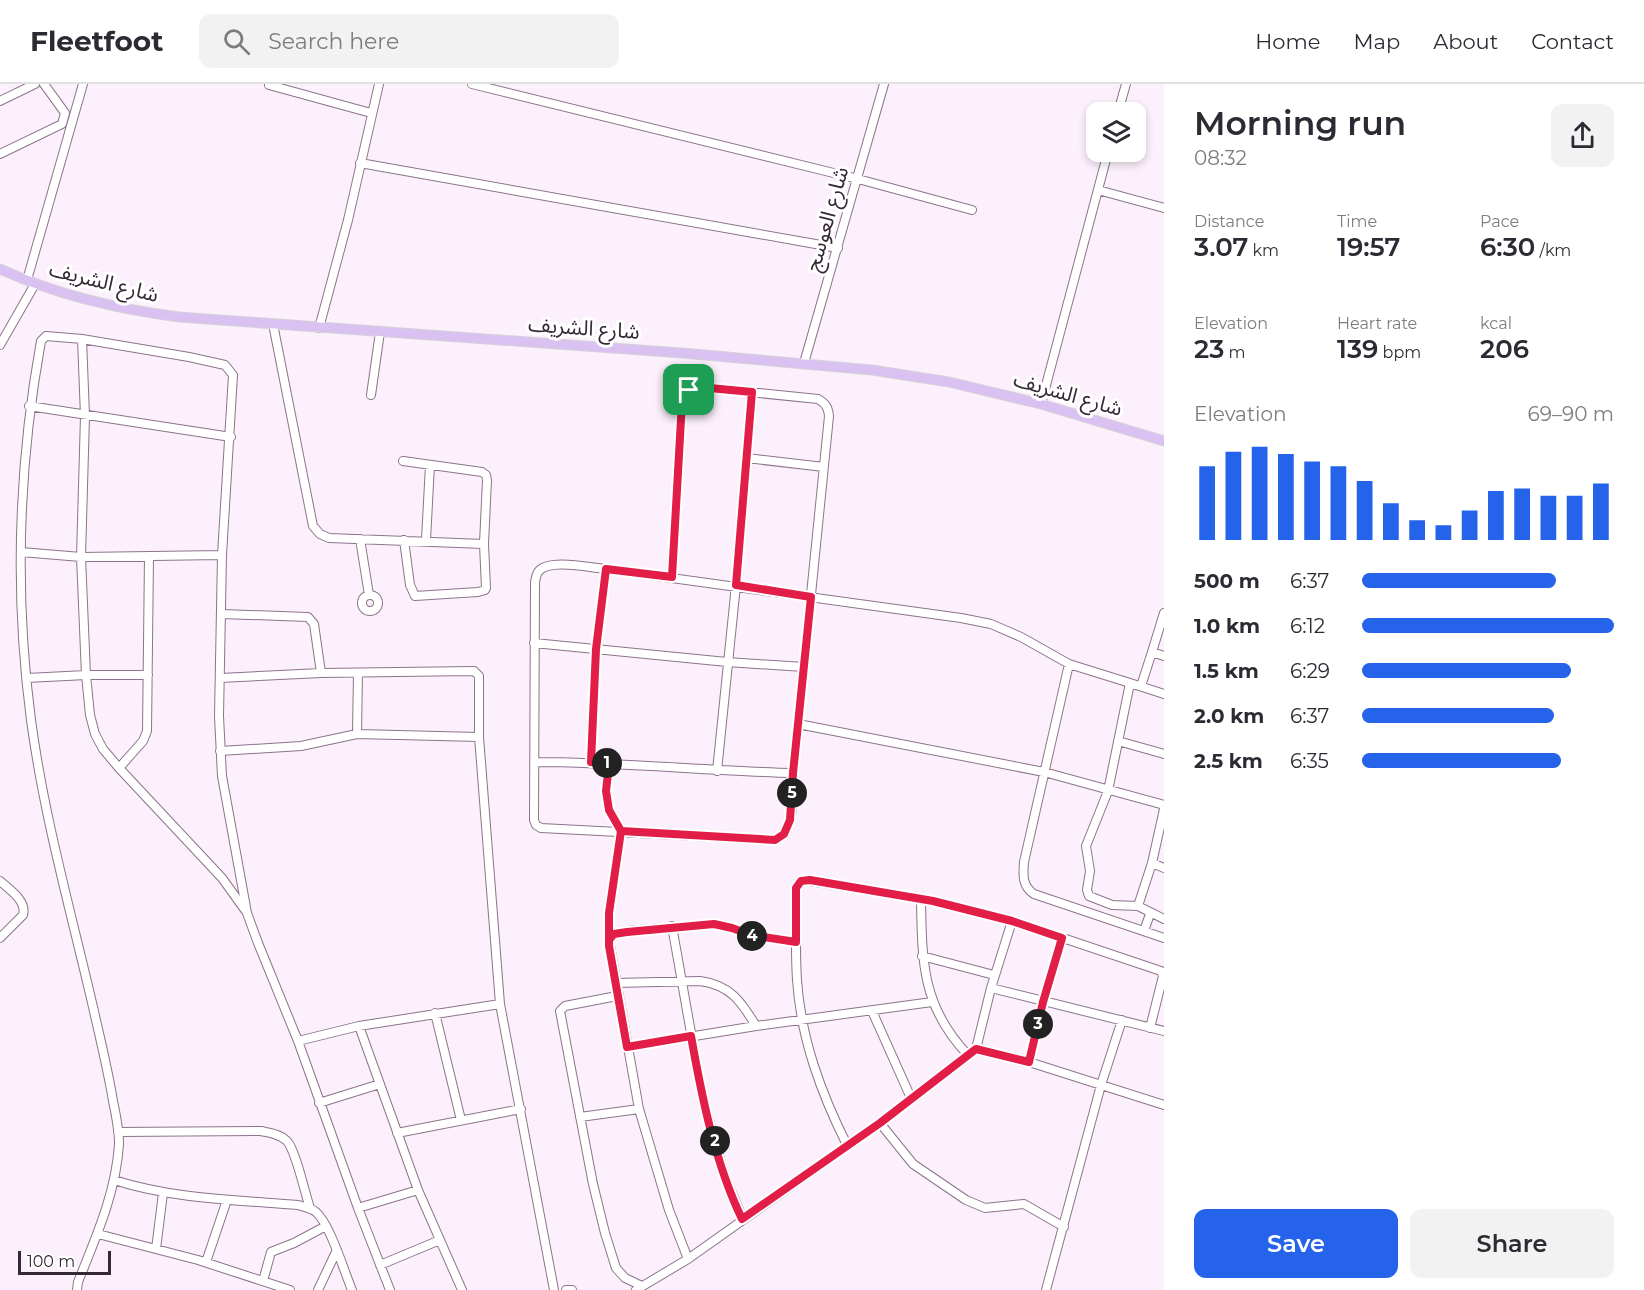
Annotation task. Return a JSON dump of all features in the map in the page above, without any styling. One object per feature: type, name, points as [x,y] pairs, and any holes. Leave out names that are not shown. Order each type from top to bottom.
[{"type":"main road","name":"شارع الشريف","points":[[0,269],[80,299],[143,312],[319,328],[682,353],[872,370],[949,382],[1041,404],[1164,441]]},
{"type":"street","points":[[0,101],[34,84]]},
{"type":"street","points":[[0,154],[62,124],[65,113],[45,84]]},
{"type":"street","points":[[0,345],[31,282],[83,84]]},
{"type":"street","points":[[319,328],[348,220],[379,84]]},
{"type":"street","points":[[472,84],[858,179],[972,210]]},
{"type":"street","name":"شارع العوسج","points":[[804,363],[884,84]]},
{"type":"street","points":[[1121,102],[1126,84]]},
{"type":"street","points":[[269,86],[371,113]]},
{"type":"street","points":[[1041,404],[1105,162]]},
{"type":"street","points":[[360,163],[837,248]]},
{"type":"street","points":[[1098,190],[1164,208]]},
{"type":"street","points":[[273,324],[313,526],[320,534],[360,539],[484,544]]},
{"type":"street","points":[[371,395],[380,332]]},
{"type":"street","points":[[77,1290],[78,1282],[98,1234],[114,1180],[118,1132],[108,1072],[42,783],[31,720],[20,613],[23,474],[29,406],[43,338],[50,336],[82,339],[189,357],[225,365],[231,369],[233,375],[231,437],[222,555],[220,678],[222,776],[248,913],[390,1290]]},
{"type":"street","points":[[82,339],[85,416],[81,557],[86,675],[90,715],[95,734],[103,749],[119,768],[222,878],[248,913]]},
{"type":"street","points":[[672,577],[684,396],[689,390],[699,387],[752,392],[818,399],[824,403],[828,407],[829,416],[824,467],[811,597],[804,667],[793,773],[790,820],[784,834],[775,840],[541,828],[534,820],[533,602],[538,572],[555,564],[736,585],[811,597],[961,618],[991,624],[1069,664],[1164,694]]},
{"type":"street","points":[[717,771],[736,585],[752,392]]},
{"type":"street","points":[[29,406],[231,437]]},
{"type":"street","points":[[746,458],[824,467]]},
{"type":"street","points":[[403,460],[482,472],[486,475],[485,590],[415,597],[412,593],[404,540]]},
{"type":"street","points":[[426,540],[430,465]]},
{"type":"street","points":[[360,539],[369,596]]},
{"type":"street","points":[[21,552],[81,557],[222,555]]},
{"type":"street","points":[[119,768],[143,741],[147,731],[149,556]]},
{"type":"street","points":[[591,762],[596,649],[606,569]]},
{"type":"street","points":[[1141,686],[1164,613]]},
{"type":"street","points":[[222,614],[308,617],[314,624],[321,673]]},
{"type":"street","points":[[534,643],[727,662],[804,667]]},
{"type":"street","points":[[1152,652],[1164,656]]},
{"type":"street","points":[[1069,664],[1024,862],[1025,885],[1034,894],[1164,938]]},
{"type":"street","points":[[220,678],[321,673],[474,671],[479,676],[479,737],[500,1004],[554,1290]]},
{"type":"street","points":[[357,734],[358,673]]},
{"type":"street","points":[[27,678],[148,675]]},
{"type":"street","points":[[1130,683],[1108,791],[1086,846],[1090,871],[1087,890],[1089,896],[1112,905],[1138,906],[1164,919]]},
{"type":"street","points":[[798,724],[1044,772],[1164,805]]},
{"type":"street","points":[[220,751],[300,746],[357,734],[479,737]]},
{"type":"street","points":[[1118,741],[1164,754]]},
{"type":"street","points":[[534,762],[591,762],[717,771],[793,773]]},
{"type":"street","points":[[609,764],[606,791],[609,810],[621,831],[609,913],[609,940],[615,983],[639,1109],[669,1210],[688,1259]]},
{"type":"street","points":[[1138,906],[1152,863],[1164,810]]},
{"type":"street","points":[[1152,863],[1164,868]]},
{"type":"street","points":[[847,1145],[819,1084],[809,1054],[802,1021],[797,981],[796,942],[796,888],[801,881],[810,880],[921,899],[1012,921],[1161,971],[1163,976],[1150,1028]]},
{"type":"street","points":[[0,881],[22,903],[24,910],[23,915],[0,939]]},
{"type":"street","points":[[921,899],[922,956],[932,1002],[948,1031],[968,1055]]},
{"type":"street","points":[[1144,931],[1150,914]]},
{"type":"street","points":[[618,996],[562,1008],[561,1011],[593,1184],[613,1261],[625,1278],[639,1288],[688,1259],[880,1123],[976,1049],[994,975],[1012,921]]},
{"type":"street","points":[[609,940],[614,934],[627,932],[723,925],[751,935],[796,942]]},
{"type":"street","points":[[672,927],[707,1115],[725,1177],[742,1219]]},
{"type":"street","points":[[1029,1062],[1043,1002],[1062,938]]},
{"type":"street","points":[[922,956],[994,975]]},
{"type":"street","points":[[615,983],[711,982],[728,990],[756,1026]]},
{"type":"street","points":[[991,988],[1164,1031]]},
{"type":"street","points":[[627,1047],[756,1026],[932,1002]]},
{"type":"street","points":[[298,1041],[359,1026],[500,1004]]},
{"type":"street","points":[[872,1011],[911,1098]]},
{"type":"street","points":[[435,1013],[461,1120]]},
{"type":"street","points":[[1046,1290],[1101,1085],[1122,1020]]},
{"type":"street","points":[[359,1026],[418,1190],[462,1290]]},
{"type":"street","points":[[976,1049],[1029,1062],[1164,1105]]},
{"type":"street","points":[[319,1103],[380,1084]]},
{"type":"street","points":[[397,1133],[521,1108]]},
{"type":"street","points":[[580,1117],[639,1109]]},
{"type":"street","points":[[880,1123],[913,1164],[966,1200],[985,1208],[1024,1204],[1064,1227]]},
{"type":"street","points":[[118,1132],[261,1131],[273,1133],[282,1137],[291,1147],[310,1209]]},
{"type":"street","points":[[114,1180],[144,1190],[163,1193],[298,1205],[310,1209],[326,1226],[352,1290]]},
{"type":"street","points":[[358,1208],[418,1190]]},
{"type":"street","points":[[156,1249],[163,1193]]},
{"type":"street","points":[[206,1263],[227,1200]]},
{"type":"street","points":[[263,1281],[271,1252],[294,1244],[326,1226]]},
{"type":"street","points":[[98,1234],[206,1263],[290,1290]]},
{"type":"street","points":[[380,1266],[440,1240]]},
{"type":"street","points":[[318,1290],[336,1252]]},
{"type":"street","points":[[566,1290],[572,1290]]},
{"type":"route","points":[[689,390],[682,402],[672,577],[606,569],[596,649],[591,762],[609,764],[606,791],[609,810],[621,831],[609,913],[609,946],[627,1047],[691,1036],[702,1095],[725,1177],[742,1219],[880,1123],[976,1049],[1029,1062],[1043,1002],[1062,938],[1012,921],[933,901],[810,880],[801,881],[796,888],[796,942],[751,935],[714,924],[627,932],[614,934],[609,940],[609,913],[621,831],[775,840],[788,829],[790,820],[811,597],[736,585],[752,392],[699,387],[689,390]]}]
